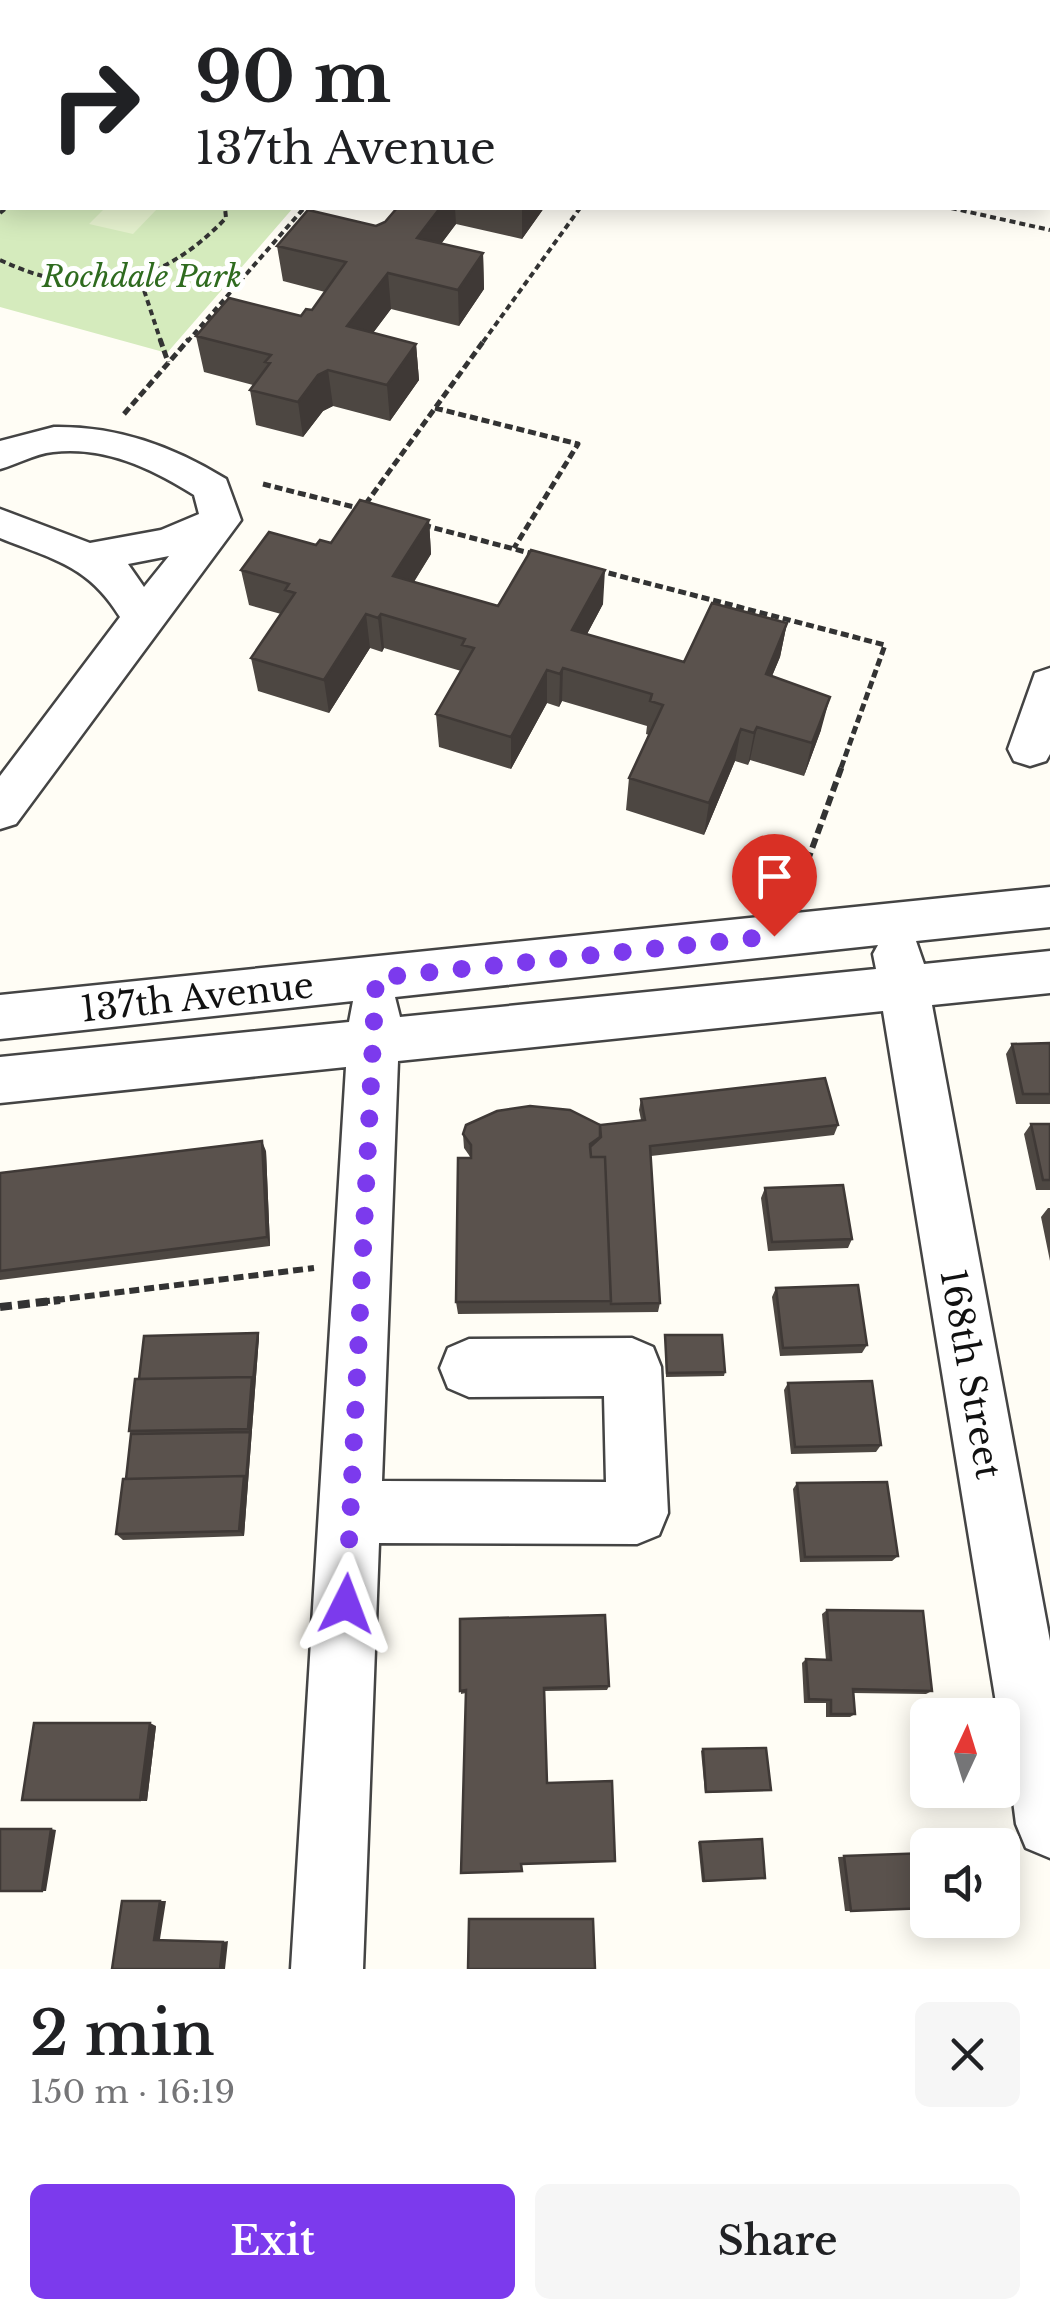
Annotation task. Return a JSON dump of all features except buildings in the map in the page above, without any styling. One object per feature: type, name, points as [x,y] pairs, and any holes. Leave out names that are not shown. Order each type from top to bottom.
[{"type":"street","points":[[0,456],[26,442],[58,436],[118,444],[179,466],[212,488],[221,520]]},
{"type":"street","points":[[87,558],[169,542],[221,520]]},
{"type":"street","points":[[0,811],[142,618],[221,520]]},
{"type":"street","points":[[0,522],[87,558],[115,575],[142,618]]},
{"type":"street","points":[[1030,748],[1050,684]]},
{"type":"street","name":"137th Avenue","points":[[0,1016],[1050,907]]},
{"type":"street","name":"168th Street","points":[[893,924],[1050,1824]]},
{"type":"street","name":"137th Avenue","points":[[0,1080],[1050,972]]},
{"type":"street","points":[[327,1969],[376,978]]},
{"type":"street","points":[[351,1512],[637,1513],[632,1366],[469,1368]]},
{"type":"path","points":[[0,260],[58,283],[142,280],[208,240],[226,218],[224,210]]},
{"type":"path","points":[[124,414],[302,210]]},
{"type":"path","points":[[362,510],[579,210]]},
{"type":"path","points":[[959,210],[1050,230]]},
{"type":"path","points":[[142,280],[168,364]]},
{"type":"path","points":[[436,408],[578,444],[514,549]]},
{"type":"path","points":[[263,484],[381,514]]},
{"type":"path","points":[[419,524],[551,558]]},
{"type":"path","points":[[588,568],[885,645],[796,891]]},
{"type":"path","points":[[0,1307],[315,1268]]},
{"type":"green space","name":"Rochdale Park","points":[[0,210],[291,210],[167,353],[0,307]]},
{"type":"green space","points":[[103,210],[156,210],[133,234],[89,224]]},
{"type":"route","points":[[346,1604],[376,978],[774,936]]}]
